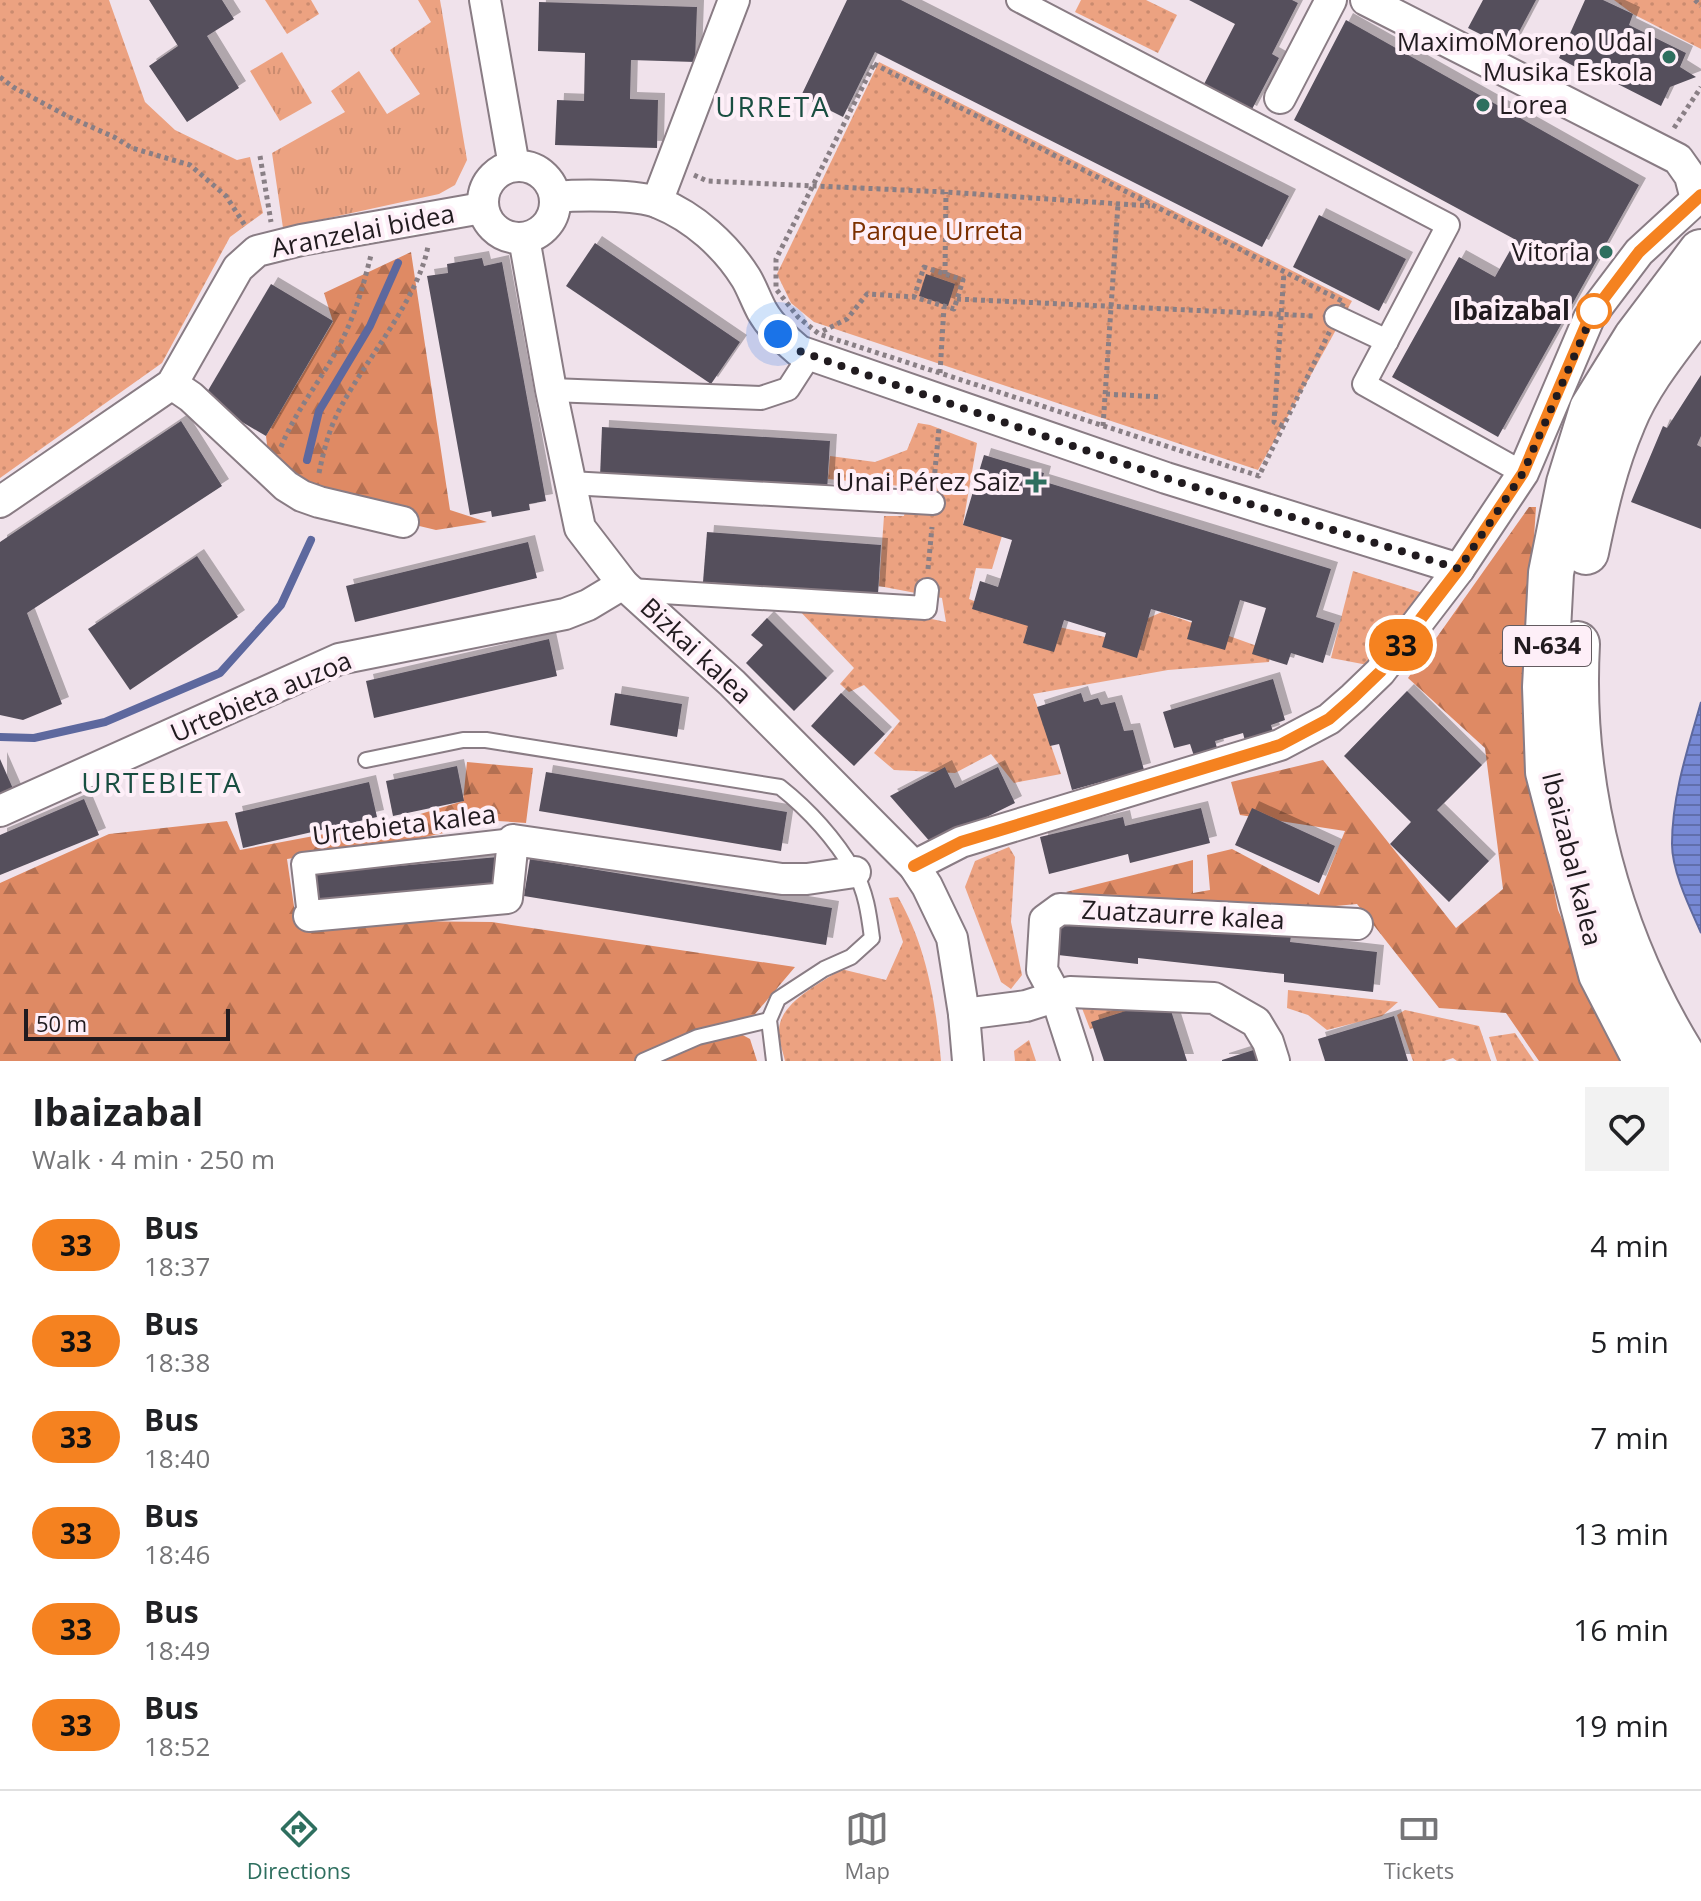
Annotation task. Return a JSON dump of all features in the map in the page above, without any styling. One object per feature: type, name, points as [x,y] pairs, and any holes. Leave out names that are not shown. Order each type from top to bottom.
[{"type":"highway","name":"Ibaizabal kalea","points":[[1646,1061],[1601,974],[1548,772],[1545,687],[1551,573],[1569,483],[1592,409],[1636,338],[1701,252]]},
{"type":"highway","name":"Ibaizabal kalea","points":[[1686,1061],[1633,961],[1600,868],[1582,767],[1575,684],[1581,574],[1602,483],[1623,419],[1659,360],[1701,303]]},
{"type":"street","points":[[485,0],[514,166]]},
{"type":"street","points":[[657,202],[734,0]]},
{"type":"street","points":[[1018,0],[1448,225],[1364,384],[1523,473],[1569,483]]},
{"type":"street","points":[[1280,98],[1331,0]]},
{"type":"street","points":[[914,866],[961,842],[1280,745],[1329,719],[1380,672],[1459,569],[1523,473],[1589,318],[1639,252],[1699,197],[1678,159],[1366,0]]},
{"type":"street","points":[[514,166],[526,166],[546,177],[555,197],[551,219],[535,235],[524,238],[513,238],[493,228],[482,208],[483,196],[493,176],[514,166]]},
{"type":"street","points":[[555,197],[638,198],[657,202],[691,220],[717,242],[745,277],[762,312],[778,334],[799,351],[814,345],[1166,478],[1459,569]]},
{"type":"street","name":"Aranzelai bidea","points":[[0,502],[172,384],[238,268],[266,249],[482,208]]},
{"type":"street","name":"Bizkai kalea","points":[[524,238],[580,528],[626,587],[732,683],[914,866],[952,938],[973,1012],[968,1061]]},
{"type":"street","points":[[1336,317],[1387,341]]},
{"type":"street","points":[[551,390],[761,398],[788,389],[814,345]]},
{"type":"street","points":[[172,384],[191,397],[286,486],[312,500],[403,522]]},
{"type":"street","points":[[570,483],[933,504]]},
{"type":"street","points":[[626,587],[925,608],[927,590]]},
{"type":"street","name":"Urtebieta auzoa","points":[[0,811],[339,659],[565,614],[626,587]]},
{"type":"street","points":[[309,916],[507,898],[513,840],[782,879],[855,872]]},
{"type":"street","name":"Urtebieta kalea","points":[[309,916],[303,864],[513,840]]},
{"type":"street","name":"Zuatzaurre kalea","points":[[1077,1061],[1056,996],[1042,970],[1045,920],[1060,909],[1357,924]]},
{"type":"street","points":[[974,1061],[973,1012],[1026,1006],[1070,992],[1214,998],[1256,1022],[1268,1042],[1274,1061]]},
{"type":"lane","points":[[366,760],[463,740],[486,740],[780,787],[806,808],[855,872],[867,905],[872,938],[851,957],[824,969],[778,999],[769,1020],[774,1061]]},
{"type":"lane","points":[[643,1061],[698,1037],[769,1020]]},
{"type":"path","points":[[1695,0],[1701,6]]},
{"type":"path","points":[[874,64],[1344,302],[1259,476],[940,374],[814,345],[798,317],[776,289],[776,259],[812,186],[874,64]]},
{"type":"path","points":[[0,77],[26,94],[132,148],[190,165],[226,196],[247,228],[266,249]]},
{"type":"path","points":[[1673,129],[1701,87]]},
{"type":"path","points":[[260,156],[266,249]]},
{"type":"path","points":[[671,165],[707,181],[1155,206]]},
{"type":"path","points":[[945,274],[946,192]]},
{"type":"path","points":[[1103,426],[1118,204]]},
{"type":"path","points":[[312,500],[327,439],[341,405],[409,294],[427,252],[433,217]]},
{"type":"path","points":[[270,471],[291,421],[343,338],[362,289],[378,226]]},
{"type":"path","points":[[814,345],[847,319],[867,294],[914,297],[954,309],[963,280],[924,267],[914,297]]},
{"type":"path","points":[[1283,426],[1274,422],[1284,272]]},
{"type":"path","points":[[957,299],[1336,317]]},
{"type":"path","points":[[940,374],[944,306]]},
{"type":"path","points":[[1106,394],[1162,397]]},
{"type":"path","points":[[927,590],[936,447]]},
{"type":"green space","points":[[0,0],[109,0],[145,102],[175,130],[237,160],[250,157],[263,213],[230,237],[162,363],[0,478]]},
{"type":"green space","points":[[265,0],[311,0],[319,14],[287,34]]},
{"type":"green space","points":[[418,0],[440,0],[467,160],[455,185],[439,194],[283,228],[272,153],[345,112],[331,91],[359,71],[387,114],[420,94],[390,50],[431,22]]},
{"type":"green space","points":[[1081,0],[1146,0],[1177,15],[1158,53],[1075,12]]},
{"type":"green space","points":[[1614,0],[1701,0],[1701,49],[1633,14]]},
{"type":"green space","points":[[282,52],[312,103],[280,121],[250,71]]},
{"type":"green space","name":"Parque Urreta","points":[[879,62],[1352,301],[1258,470],[814,322],[791,303],[777,274]]},
{"type":"green space","points":[[411,252],[450,510],[487,522],[436,530],[319,502],[270,471],[266,436],[333,322],[324,293]]},
{"type":"green space","points":[[918,423],[977,443],[963,524],[1002,536],[992,569],[976,568],[969,599],[1017,618],[1105,637],[1162,612],[1271,651],[1269,662],[1168,670],[1033,694],[1061,774],[1014,783],[991,754],[955,773],[894,770],[874,753],[900,721],[864,685],[849,692],[840,684],[854,668],[795,606],[917,616],[946,622],[942,598],[879,586],[884,516],[904,516],[911,487],[828,479],[830,456],[875,462],[907,450]]},
{"type":"green space","points":[[1529,507],[1536,507],[1523,706],[1539,818],[1558,910],[1623,1061],[1539,1061],[1506,1013],[1439,1008],[1357,904],[1271,912],[1092,906],[1066,892],[1193,860],[1193,893],[1210,890],[1207,855],[1232,849],[1319,895],[1345,831],[1240,815],[1231,782],[1323,760],[1456,928],[1503,889],[1485,748],[1408,678]]},
{"type":"green space","points":[[1353,571],[1426,594],[1373,666],[1331,658]]},
{"type":"green space","points":[[467,762],[533,768],[526,823],[498,821],[403,842],[287,859],[296,920],[492,922],[795,967],[739,1033],[750,1039],[757,1061],[0,1061],[0,883],[109,834],[227,821],[240,850],[404,819],[463,801]]},
{"type":"green space","points":[[1009,847],[1015,857],[1011,922],[1022,975],[1011,989],[1001,982],[965,887],[975,861]]},
{"type":"green space","points":[[898,897],[923,956],[941,1061],[785,1061],[779,1038],[781,1020],[802,995],[841,969],[886,980],[903,942],[889,898]]},
{"type":"green space","points":[[1288,990],[1398,1002],[1382,1016],[1327,1030],[1308,1015],[1287,1008]]},
{"type":"green space","points":[[1080,1003],[1149,1012],[1090,1029]]},
{"type":"green space","points":[[1405,1010],[1479,1026],[1491,1061],[1457,1061],[1453,1058],[1413,1061],[1397,1015]]},
{"type":"green space","points":[[1515,1033],[1534,1061],[1497,1061],[1489,1037]]},
{"type":"green space","points":[[1029,1040],[1036,1061],[1015,1061],[1014,1051]]},
{"type":"water","points":[[1701,702],[1701,933],[1678,878],[1672,844],[1678,790]]},
{"type":"building","points":[[149,0],[222,0],[234,19],[207,36],[239,88],[187,122],[149,66],[178,46]]},
{"type":"building","points":[[847,0],[901,0],[1289,196],[1262,247],[875,52],[843,117],[801,96]]},
{"type":"building","points":[[1189,0],[1292,0],[1298,3],[1272,54],[1279,58],[1250,113],[1202,88],[1235,24]]},
{"type":"building","points":[[1483,0],[1536,0],[1510,49],[1468,28]]},
{"type":"building","points":[[1585,0],[1603,0],[1633,14],[1629,25],[1686,53],[1680,67],[1696,77],[1670,87],[1661,106],[1604,77],[1601,81],[1559,58]]},
{"type":"building","points":[[539,2],[697,7],[695,62],[631,60],[630,99],[658,100],[657,148],[555,145],[557,100],[584,101],[585,53],[538,51]]},
{"type":"building","points":[[1346,20],[1639,185],[1498,437],[1392,377],[1459,257],[1495,277],[1516,240],[1294,120]]},
{"type":"building","points":[[1319,215],[1406,259],[1379,311],[1293,267]]},
{"type":"building","points":[[595,243],[740,342],[711,384],[566,286]]},
{"type":"building","points":[[482,258],[484,266],[502,262],[546,501],[529,504],[530,510],[492,517],[491,511],[470,515],[427,276],[448,273],[447,264]]},
{"type":"building","points":[[926,274],[955,284],[948,306],[919,296]]},
{"type":"building","points":[[271,284],[333,321],[266,436],[203,399]]},
{"type":"building","points":[[1701,375],[1701,436],[1697,445],[1701,447],[1701,529],[1631,502],[1663,426],[1667,428]]},
{"type":"building","points":[[181,421],[222,486],[27,613],[62,704],[23,720],[0,715],[0,542]]},
{"type":"building","points":[[602,427],[830,441],[827,491],[600,477]]},
{"type":"building","points":[[984,455],[1044,473],[1042,481],[1331,569],[1316,617],[1335,623],[1323,663],[1291,653],[1287,665],[1252,654],[1266,608],[1240,600],[1225,650],[1187,639],[1192,621],[1151,609],[1137,658],[1102,647],[1106,633],[1064,620],[1054,652],[1023,643],[1028,626],[972,609],[980,581],[998,587],[1012,540],[963,525]]},
{"type":"building","points":[[707,532],[881,545],[878,594],[703,582]]},
{"type":"building","points":[[528,542],[537,578],[355,622],[346,586]]},
{"type":"building","points":[[197,556],[238,617],[130,690],[88,629]]},
{"type":"building","points":[[767,618],[827,678],[794,711],[746,663],[763,645],[751,635]]},
{"type":"building","points":[[549,639],[557,676],[374,718],[366,681]]},
{"type":"building","points":[[1273,679],[1285,720],[1271,725],[1273,732],[1245,741],[1243,733],[1215,741],[1217,748],[1194,756],[1190,744],[1174,748],[1163,712]]},
{"type":"building","points":[[1407,691],[1482,765],[1437,810],[1489,861],[1449,902],[1390,844],[1411,822],[1344,756]]},
{"type":"building","points":[[615,693],[682,704],[677,737],[610,725]]},
{"type":"building","points":[[841,693],[885,734],[854,766],[811,726]]},
{"type":"building","points":[[1081,693],[1084,702],[1098,698],[1101,705],[1115,702],[1124,731],[1133,730],[1144,770],[1072,790],[1059,744],[1050,746],[1037,707]]},
{"type":"building","points":[[0,759],[14,791],[0,798]]},
{"type":"building","points":[[457,766],[464,801],[393,816],[386,781]]},
{"type":"building","points":[[945,767],[955,788],[998,767],[1015,803],[932,844],[890,796]]},
{"type":"building","points":[[546,772],[787,812],[781,851],[539,811]]},
{"type":"building","points":[[369,782],[377,817],[243,848],[235,813]]},
{"type":"building","points":[[84,799],[99,835],[0,875],[0,835]]},
{"type":"building","points":[[1201,808],[1210,843],[1130,863],[1128,854],[1049,874],[1040,837],[1123,817],[1125,826]]},
{"type":"building","points":[[1252,808],[1335,846],[1319,883],[1235,845]]},
{"type":"building","points":[[498,857],[501,894],[312,911],[309,874]]},
{"type":"building","points":[[530,859],[832,908],[826,945],[524,896]]},
{"type":"building","points":[[1061,918],[1142,920],[1291,936],[1290,942],[1377,952],[1373,992],[1284,982],[1284,974],[1138,958],[1138,964],[1058,955]]},
{"type":"building","points":[[1167,998],[1187,1061],[1104,1061],[1091,1022]]},
{"type":"building","points":[[1394,1016],[1408,1061],[1325,1061],[1318,1039]]},
{"type":"building","points":[[1263,1047],[1268,1061],[1222,1061],[1222,1060]]},
{"type":"waterway","points":[[307,460],[319,411],[370,326],[398,263]]},
{"type":"waterway","points":[[0,737],[34,738],[105,722],[220,673],[281,605],[311,540]]},
{"type":"bus line","name":"33","points":[[914,866],[961,842],[1280,745],[1329,719],[1380,672],[1459,569],[1523,473],[1589,318],[1639,252],[1701,195]]},
{"type":"place","name":"MaximoMoreno Udal Musika Eskola","points":[[1669,57]]},
{"type":"place","name":"Lorea","points":[[1483,105]]},
{"type":"place","name":"Vitoria","points":[[1606,252]]},
{"type":"place","name":"Ibaizabal","points":[[1594,311]]},
{"type":"place","name":"Unai Pérez Saiz","points":[[1036,482]]},
{"type":"district","name":"URRETA","points":[[773,107]]},
{"type":"district","name":"URTEBIETA","points":[[162,783]]},
{"type":"route","points":[[778,334],[799,351],[893,384],[1166,478],[1459,569],[1523,473],[1594,311]]}]
